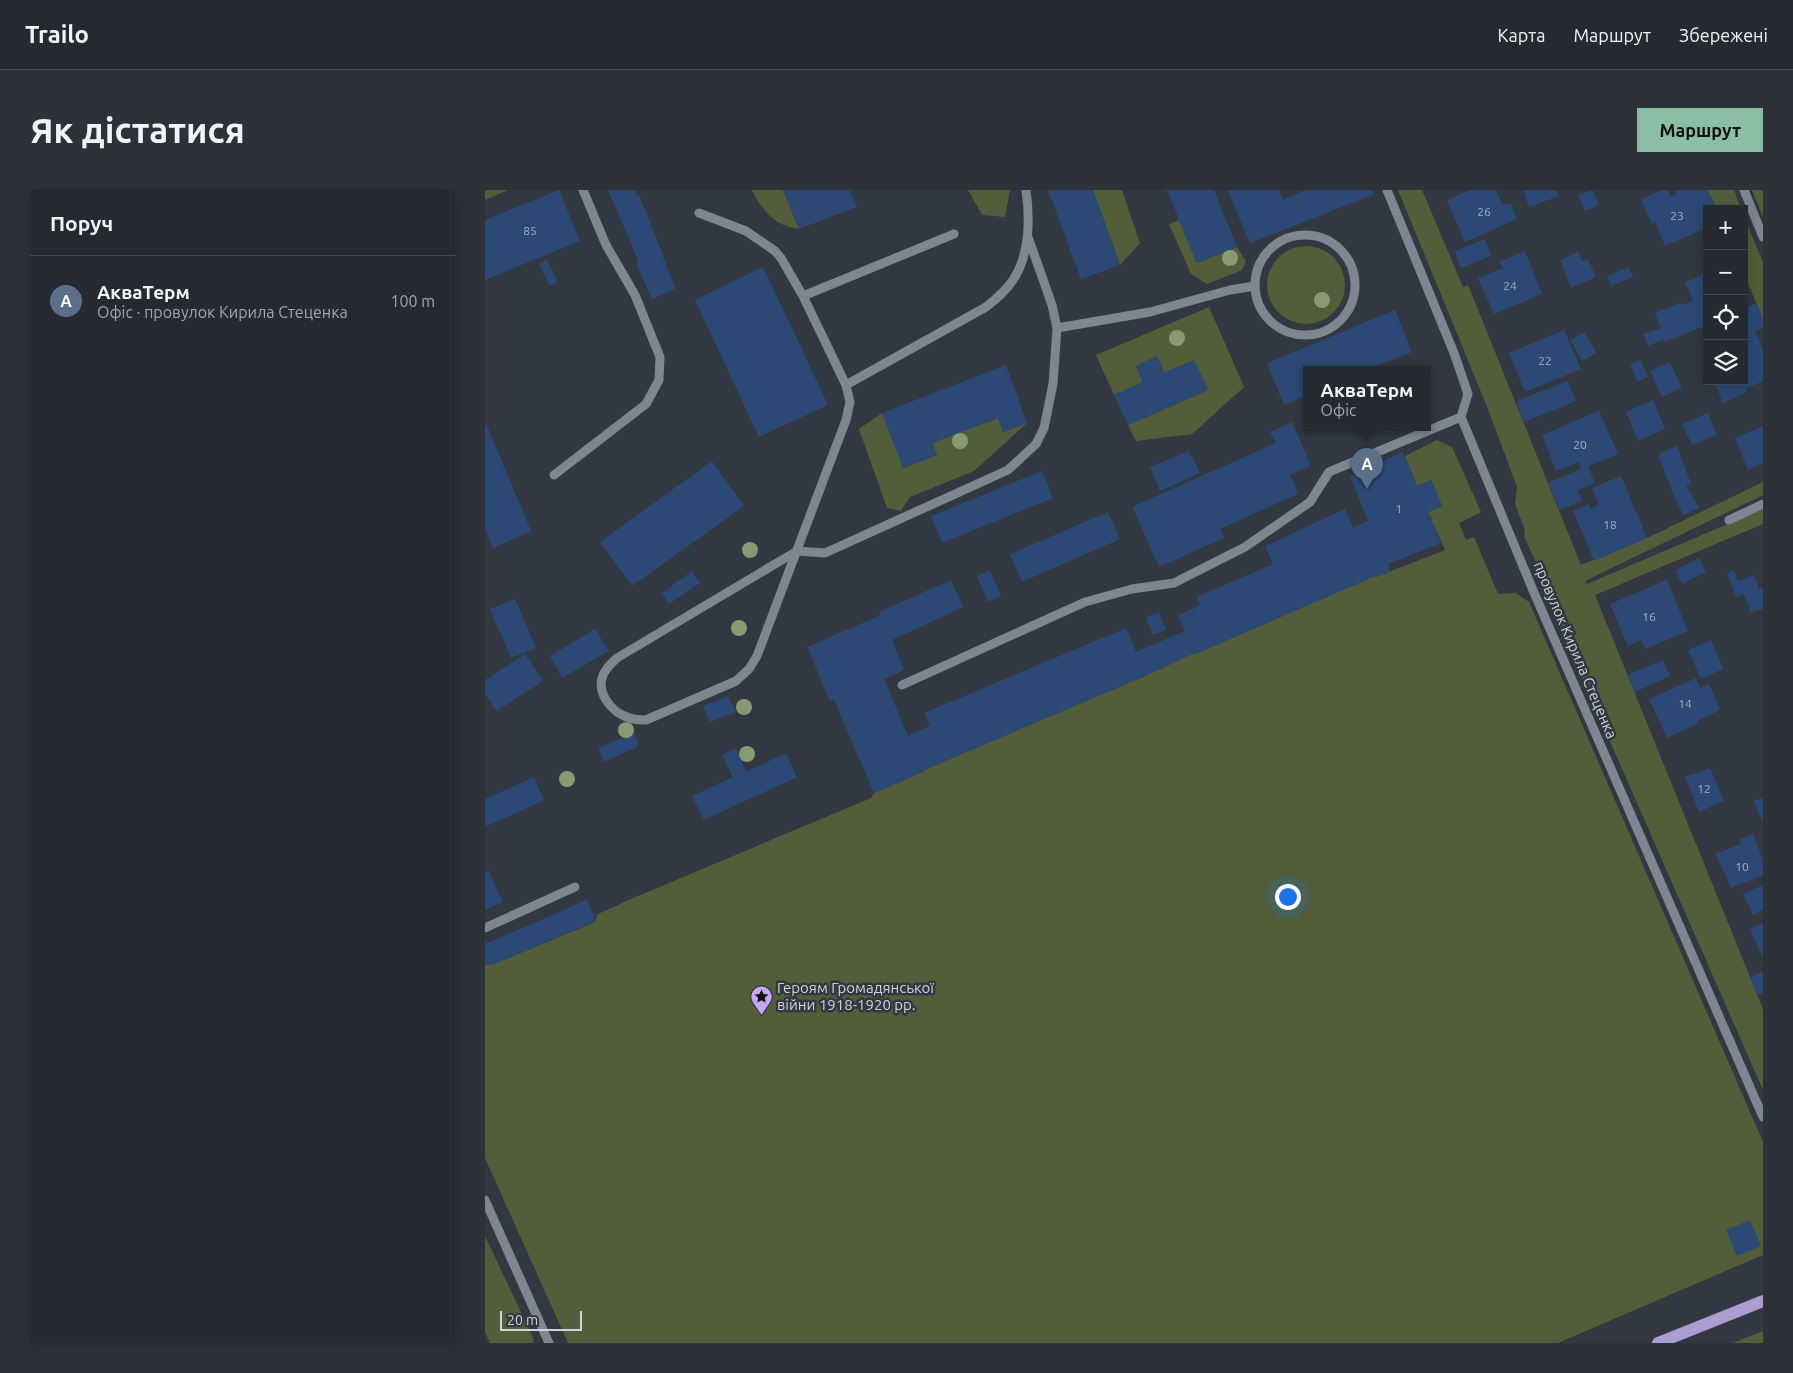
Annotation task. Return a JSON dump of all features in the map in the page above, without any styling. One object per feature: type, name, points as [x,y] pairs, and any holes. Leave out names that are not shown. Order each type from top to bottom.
[{"type":"main road","points":[[1659,1343],[1763,1301]]},
{"type":"street","points":[[554,476],[647,404],[659,380],[660,356],[635,295],[606,245],[583,190]]},
{"type":"street","points":[[846,385],[986,307],[1004,292],[1014,279],[1028,237],[1026,190]]},
{"type":"street","points":[[1387,190],[1454,353],[1468,394],[1461,417],[1431,430]]},
{"type":"street","points":[[1744,190],[1763,237]]},
{"type":"street","points":[[699,213],[746,231],[767,244],[781,258],[803,296],[846,385],[850,402],[846,420],[797,551],[757,656],[749,669],[736,681],[646,720],[631,719],[621,714],[609,704],[602,693],[601,682],[605,671],[617,658],[797,551],[825,553],[1008,470],[1036,444],[1044,428],[1053,384],[1057,328],[1052,305],[1028,237]]},
{"type":"street","points":[[803,296],[954,234]]},
{"type":"street","points":[[1298,235],[1315,236],[1330,241],[1342,251],[1351,265],[1355,280],[1354,297],[1347,313],[1335,325],[1320,333],[1303,335],[1286,332],[1272,323],[1261,310],[1255,294],[1255,286],[1255,278],[1260,262],[1270,249],[1283,240],[1298,235]]},
{"type":"street","points":[[1057,328],[1150,312],[1230,290],[1255,286]]},
{"type":"street","name":"провулок Кирила Стеценка","points":[[1461,417],[1535,595],[1763,1117]]},
{"type":"street","points":[[901,685],[1085,602],[1132,589],[1174,583],[1245,547],[1310,502],[1329,472],[1427,431]]},
{"type":"street","points":[[1729,520],[1763,504]]},
{"type":"street","points":[[485,928],[575,887]]},
{"type":"street","points":[[485,1200],[549,1343]]},
{"type":"green space","points":[[485,190],[508,190],[485,200]]},
{"type":"green space","points":[[752,190],[783,190],[799,229],[776,221],[760,205]]},
{"type":"green space","points":[[968,190],[1010,190],[1005,217],[982,215]]},
{"type":"green space","points":[[1093,190],[1122,190],[1140,243],[1120,265]]},
{"type":"green space","points":[[1398,190],[1422,190],[1463,287],[1468,285],[1581,565],[1647,538],[1763,482],[1763,495],[1585,581],[1587,584],[1763,509],[1763,524],[1595,595],[1763,1009],[1763,1090],[1540,582],[1544,580],[1524,536],[1525,530],[1515,504],[1517,487],[1488,409]]},
{"type":"green space","points":[[1708,190],[1734,190],[1740,205],[1714,205]]},
{"type":"green space","points":[[1752,190],[1763,190],[1763,217]]},
{"type":"green space","points":[[1179,220],[1197,263],[1237,247],[1246,262],[1242,270],[1207,284],[1191,274],[1169,224]]},
{"type":"green space","points":[[1748,226],[1763,263],[1763,319],[1748,283]]},
{"type":"green space","points":[[1306,246],[1321,249],[1334,257],[1342,270],[1345,285],[1342,300],[1334,313],[1321,321],[1306,324],[1291,321],[1278,313],[1270,300],[1267,285],[1270,270],[1278,257],[1291,249]]},
{"type":"green space","points":[[1209,307],[1244,387],[1192,434],[1136,441],[1128,425],[1208,390],[1194,360],[1164,373],[1157,356],[1136,366],[1143,382],[1114,395],[1096,355]]},
{"type":"green space","points":[[882,413],[904,468],[937,455],[932,443],[998,418],[1003,432],[1027,423],[974,471],[910,497],[901,511],[887,508],[859,429]]},
{"type":"green space","points":[[1437,440],[1452,447],[1481,512],[1459,523],[1466,540],[1474,537],[1498,594],[1516,593],[1529,602],[1763,1142],[1763,1255],[1558,1343],[568,1343],[485,1158],[485,965],[494,964],[595,922],[598,914],[631,899],[871,798],[874,793],[924,770],[1145,676],[1194,653],[1375,576],[1445,550],[1428,512],[1442,506],[1431,480],[1417,486],[1405,456]]},
{"type":"green space","points":[[485,1236],[534,1340],[532,1343],[490,1343],[485,1332]]},
{"type":"green space","points":[[1763,1331],[1763,1343],[1733,1343]]},
{"type":"building","points":[[559,190],[580,241],[485,280],[485,220]]},
{"type":"building","points":[[608,190],[634,190],[639,195],[675,289],[652,299],[636,264],[638,260]]},
{"type":"building","points":[[783,190],[849,190],[857,207],[799,229]]},
{"type":"building","points":[[1048,190],[1093,190],[1120,265],[1081,279]]},
{"type":"building","points":[[1167,190],[1214,190],[1237,247],[1197,263]]},
{"type":"building","points":[[1227,190],[1279,190],[1283,200],[1305,190],[1373,190],[1375,194],[1250,243]]},
{"type":"building","points":[[1470,190],[1496,190],[1503,205],[1511,203],[1517,219],[1465,242],[1447,200]]},
{"type":"building","points":[[1523,190],[1557,190],[1559,196],[1529,207]]},
{"type":"building","points":[[1593,190],[1599,205],[1585,211],[1578,195]]},
{"type":"building","points":[[1663,190],[1668,190],[1671,197],[1677,194],[1675,190],[1708,190],[1714,205],[1703,205],[1703,230],[1665,246],[1655,222],[1652,224],[1641,199]]},
{"type":"building","points":[[1485,239],[1491,256],[1461,268],[1455,251]]},
{"type":"building","points":[[1525,251],[1542,294],[1494,314],[1478,278],[1503,268],[1499,262]]},
{"type":"building","points":[[1578,252],[1582,262],[1588,259],[1596,277],[1571,288],[1560,260]]},
{"type":"building","points":[[547,260],[558,282],[550,286],[539,264]]},
{"type":"building","points":[[763,267],[828,405],[759,437],[695,300]]},
{"type":"building","points":[[1629,267],[1633,277],[1611,286],[1607,276]]},
{"type":"building","points":[[1703,275],[1703,327],[1665,342],[1664,339],[1648,346],[1643,334],[1661,328],[1655,313],[1679,303],[1681,305],[1693,301],[1685,282]]},
{"type":"building","points":[[1756,303],[1763,319],[1763,328],[1755,331],[1763,350],[1763,381],[1746,389],[1747,392],[1723,403],[1715,385],[1748,385],[1748,306]]},
{"type":"building","points":[[1395,310],[1412,352],[1377,366],[1303,366],[1303,397],[1284,405],[1267,363]]},
{"type":"building","points":[[1564,330],[1581,369],[1525,392],[1509,353]]},
{"type":"building","points":[[1585,332],[1596,353],[1582,361],[1570,340]]},
{"type":"building","points":[[1157,356],[1164,373],[1194,360],[1208,390],[1128,425],[1114,395],[1143,382],[1136,366]]},
{"type":"building","points":[[1641,360],[1648,377],[1637,382],[1630,364]]},
{"type":"building","points":[[1670,362],[1682,388],[1662,397],[1650,371]]},
{"type":"building","points":[[1006,365],[1027,423],[1003,432],[998,418],[932,443],[937,455],[903,468],[882,413]]},
{"type":"building","points":[[1568,381],[1576,401],[1524,422],[1516,401]]},
{"type":"building","points":[[1653,400],[1665,429],[1638,441],[1626,412]]},
{"type":"building","points":[[1599,411],[1618,454],[1588,466],[1595,483],[1578,490],[1582,501],[1560,510],[1548,483],[1581,469],[1579,462],[1556,471],[1542,435]]},
{"type":"building","points":[[1708,413],[1717,434],[1692,445],[1682,424]]},
{"type":"building","points":[[485,421],[531,531],[493,548],[485,528]]},
{"type":"building","points":[[1292,422],[1311,466],[1290,475],[1298,494],[1220,529],[1224,538],[1159,567],[1133,508],[1276,443],[1270,432]]},
{"type":"building","points":[[1763,426],[1763,463],[1748,470],[1735,438]]},
{"type":"building","points":[[1677,446],[1691,484],[1686,485],[1699,508],[1683,515],[1658,454]]},
{"type":"building","points":[[1189,451],[1200,473],[1160,491],[1150,467]]},
{"type":"building","points":[[1403,452],[1417,486],[1431,480],[1442,506],[1428,512],[1441,543],[1388,564],[1391,571],[1375,576],[1194,653],[874,793],[834,700],[830,701],[807,647],[881,615],[879,612],[951,580],[963,607],[892,640],[904,670],[884,679],[908,736],[930,726],[924,713],[1126,628],[1136,652],[1185,631],[1178,616],[1200,605],[1197,597],[1273,564],[1265,546],[1345,509],[1353,528],[1368,521],[1350,476]]},
{"type":"building","points":[[712,461],[744,506],[632,586],[600,542]]},
{"type":"building","points":[[1042,471],[1053,498],[942,543],[931,516]]},
{"type":"building","points":[[1621,476],[1647,538],[1594,561],[1573,511],[1588,504],[1591,509],[1599,505],[1592,488]]},
{"type":"building","points":[[1108,512],[1120,539],[1022,582],[1010,554]]},
{"type":"building","points":[[1699,558],[1706,572],[1682,584],[1675,570]]},
{"type":"building","points":[[990,570],[1001,596],[988,602],[977,576]]},
{"type":"building","points":[[1734,570],[1738,581],[1754,575],[1759,589],[1763,588],[1763,609],[1751,613],[1744,594],[1736,597],[1727,573]]},
{"type":"building","points":[[692,571],[700,583],[669,604],[662,593]]},
{"type":"building","points":[[1667,580],[1688,631],[1645,649],[1641,640],[1628,646],[1610,604]]},
{"type":"building","points":[[515,599],[536,648],[511,658],[490,609]]},
{"type":"building","points":[[1159,612],[1166,630],[1152,635],[1146,617]]},
{"type":"building","points":[[595,629],[609,651],[562,678],[550,656]]},
{"type":"building","points":[[1711,640],[1723,669],[1701,679],[1688,650]]},
{"type":"building","points":[[525,654],[543,681],[497,711],[485,694],[485,680]]},
{"type":"building","points":[[1663,660],[1670,676],[1635,692],[1627,675]]},
{"type":"building","points":[[1696,678],[1700,688],[1709,684],[1720,710],[1697,721],[1699,723],[1667,738],[1649,699]]},
{"type":"building","points":[[728,696],[736,712],[710,722],[703,706]]},
{"type":"building","points":[[634,733],[639,746],[604,762],[598,748]]},
{"type":"building","points":[[736,748],[746,772],[786,753],[797,777],[704,820],[692,796],[733,777],[722,755]]},
{"type":"building","points":[[1710,768],[1724,801],[1699,812],[1685,777]]},
{"type":"building","points":[[534,777],[544,800],[485,827],[485,799]]},
{"type":"building","points":[[1763,798],[1763,823],[1754,801]]},
{"type":"building","points":[[1753,834],[1763,860],[1763,875],[1731,888],[1716,854],[1741,844],[1739,840]]},
{"type":"building","points":[[489,871],[503,902],[485,910],[485,873]]},
{"type":"building","points":[[1763,885],[1763,910],[1753,915],[1743,894]]},
{"type":"building","points":[[587,900],[596,921],[494,964],[485,965],[485,939],[487,943]]},
{"type":"building","points":[[1763,923],[1763,958],[1750,929]]},
{"type":"building","points":[[1763,972],[1763,993],[1757,995],[1750,977]]},
{"type":"building","points":[[1750,1220],[1761,1246],[1737,1256],[1726,1230]]},
{"type":"place","name":"АкваТерм","points":[[1367,489]]},
{"type":"place","name":"Героям Громадянської війни 1918-1920 рр.","points":[[761,1016]]}]
